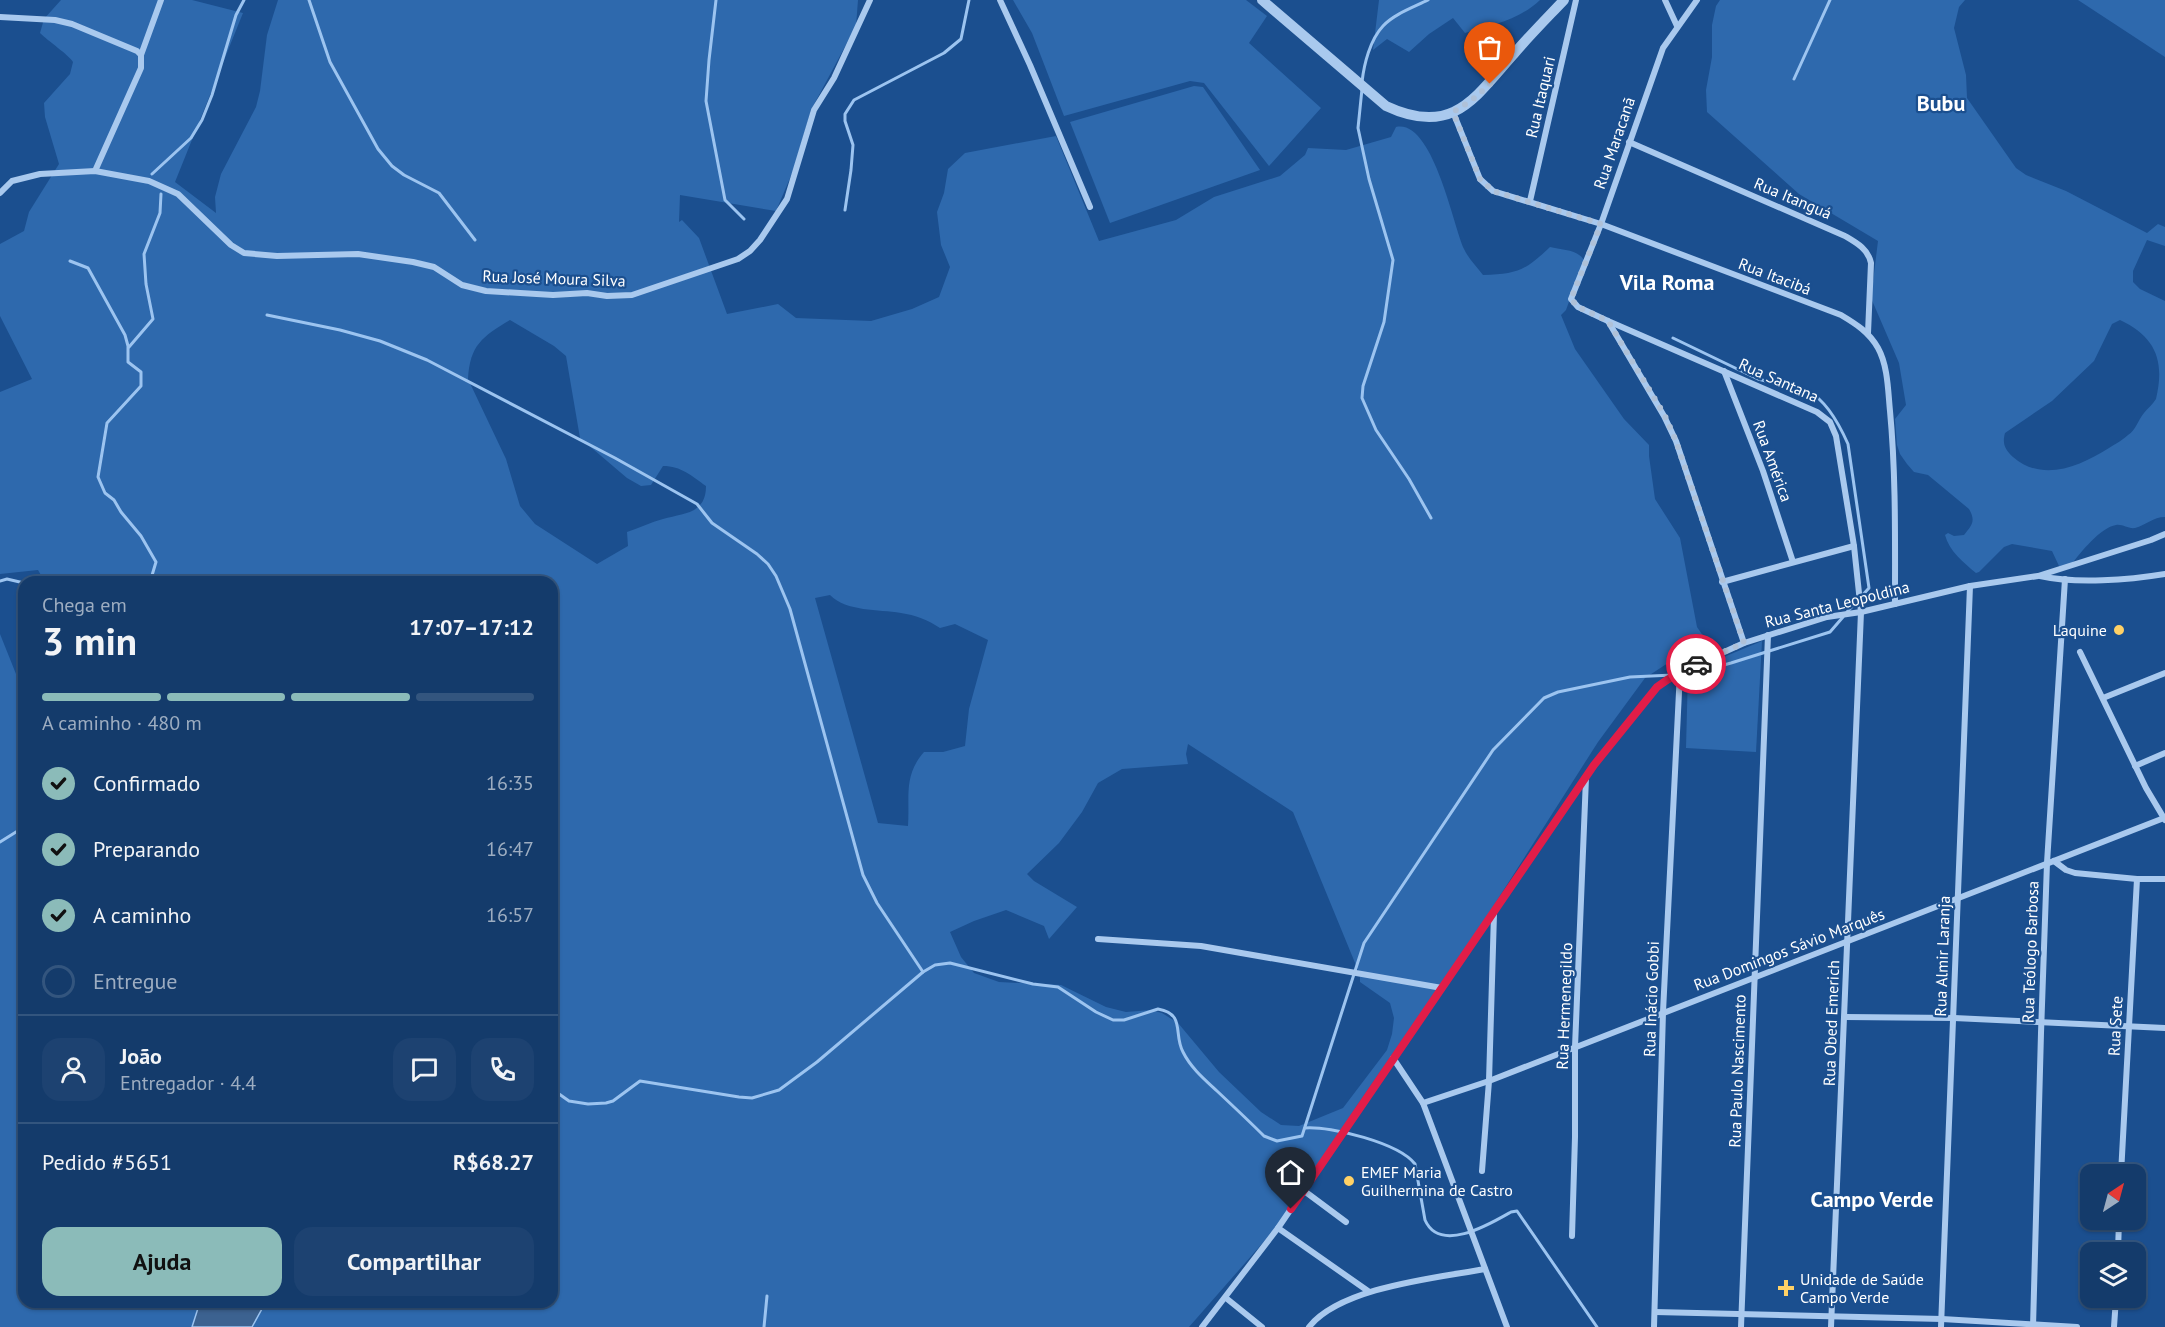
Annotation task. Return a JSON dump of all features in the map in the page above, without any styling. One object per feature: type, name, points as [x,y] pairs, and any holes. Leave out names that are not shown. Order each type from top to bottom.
[{"type":"street","points":[[94,171],[141,68],[141,55],[161,0]]},
{"type":"street","name":"Rua José Moura Silva","points":[[0,193],[12,182],[27,176],[94,171],[149,181],[170,190],[196,210],[231,245],[244,253],[357,254],[413,262],[434,267],[462,285],[486,291],[519,291],[554,295],[587,293],[607,296],[632,295],[738,259],[760,240],[787,199],[814,110],[834,78],[870,0]]},
{"type":"street","points":[[1000,0],[1090,207]]},
{"type":"street","points":[[1262,0],[1386,106],[1403,114],[1423,118],[1439,117],[1453,112],[1472,100],[1490,84],[1563,0]]},
{"type":"street","name":"Rua Itaquari","points":[[1530,201],[1576,0]]},
{"type":"street","points":[[1665,0],[1677,26]]},
{"type":"street","name":"Rua Maracanã","points":[[1572,302],[1571,297],[1601,224],[1660,56],[1677,26],[1697,0]]},
{"type":"street","points":[[0,16],[55,20],[72,24],[137,51],[141,55]]},
{"type":"street","name":"Rua Itacibá","points":[[1453,112],[1480,179],[1493,191],[1601,224],[1841,315],[1868,333],[1878,349],[1888,389],[1894,455],[1895,604]]},
{"type":"street","name":"Rua Itanguá","points":[[1629,142],[1845,236],[1862,246],[1869,255],[1871,263],[1868,333]]},
{"type":"street","name":"Rua Santana","points":[[1572,302],[1608,321],[1817,412],[1830,422],[1836,436],[1854,546],[1861,612]]},
{"type":"street","points":[[1608,321],[1665,416],[1676,441],[1744,643]]},
{"type":"street","name":"Rua América","points":[[1724,370],[1763,471],[1793,562]]},
{"type":"street","name":"Rua Santa Leopoldina","points":[[1202,1327],[1278,1228],[1586,777],[1649,695],[1667,680],[1744,643],[1827,617],[1861,612],[1970,586],[2038,576],[2165,534]]},
{"type":"street","points":[[1722,582],[1854,546]]},
{"type":"street","points":[[2038,576],[2065,579],[2140,578],[2165,574]]},
{"type":"street","name":"Rua Teólogo Barbosa","points":[[2033,1326],[2041,1021],[2065,579]]},
{"type":"street","name":"Rua Almir Laranja","points":[[1941,1327],[1970,586]]},
{"type":"street","name":"Rua Obed Emerich","points":[[1831,1327],[1861,612]]},
{"type":"street","name":"Rua Paulo Nascimento","points":[[1741,1327],[1768,636]]},
{"type":"street","points":[[2080,652],[2135,766],[2164,819]]},
{"type":"street","name":"Rua Inácio Gobbi","points":[[1654,1327],[1664,1012],[1680,672]]},
{"type":"street","points":[[2103,698],[2165,673]]},
{"type":"street","points":[[2135,766],[2165,753]]},
{"type":"street","name":"Rua Hermenegildo","points":[[1572,1236],[1575,1047],[1586,777]]},
{"type":"street","name":"Rua Domingos Sávio Marquês","points":[[1423,1103],[1489,1081],[2164,819]]},
{"type":"street","points":[[2051,862],[2075,873],[2137,879],[2165,879]]},
{"type":"street","name":"Rua Sete","points":[[2121,1164],[2137,879]]},
{"type":"street","points":[[1482,1171],[1489,1081],[1494,913]]},
{"type":"street","points":[[1098,939],[1201,946],[1442,988]]},
{"type":"street","points":[[1845,1017],[1954,1018],[2165,1028]]},
{"type":"street","points":[[1393,1058],[1423,1103],[1507,1327]]},
{"type":"street","points":[[1303,1190],[1347,1222]]},
{"type":"street","points":[[1278,1228],[1368,1291]]},
{"type":"street","points":[[1309,1327],[1331,1307],[1368,1291],[1485,1269]]},
{"type":"street","points":[[1226,1298],[1262,1327]]},
{"type":"street","points":[[2114,1327],[2115,1308]]},
{"type":"street","points":[[1655,1312],[1741,1316],[1942,1319],[2077,1327]]},
{"type":"shaded area","points":[[61,0],[192,0],[243,13],[175,182],[216,213],[215,197],[221,174],[256,107],[267,35],[278,0],[858,0],[856,26],[811,110],[793,171],[776,211],[680,195],[679,222],[682,220],[699,238],[727,314],[778,304],[796,318],[871,321],[912,309],[939,297],[950,267],[941,245],[937,212],[944,193],[948,169],[965,153],[1056,136],[1099,241],[1176,220],[1214,197],[1280,176],[1305,155],[1308,148],[1346,150],[1391,137],[1396,127],[1409,129],[1421,139],[1431,156],[1464,249],[1483,275],[1504,274],[1520,270],[1550,247],[1573,252],[1584,260],[1566,310],[1561,315],[1575,349],[1624,419],[1649,445],[1655,499],[1680,538],[1697,627],[1708,643],[1688,650],[1645,678],[1598,742],[1480,927],[1274,1230],[1189,1327],[252,1327],[262,1308],[558,1308],[558,576],[42,576],[38,570],[0,574],[0,392],[32,379],[0,316],[0,244],[24,231],[29,212],[59,164],[45,117],[44,103],[70,74],[73,62],[40,33],[44,19]],"holes":[[[510,320],[554,346],[566,356],[580,438],[627,478],[641,486],[651,485],[663,466],[686,472],[706,486],[705,495],[698,507],[627,532],[628,546],[597,564],[535,524],[520,506],[506,459],[468,379],[471,358],[479,343]],[[830,595],[854,607],[911,615],[940,628],[955,624],[988,640],[969,709],[965,746],[943,752],[924,752],[917,761],[910,778],[908,826],[878,823],[815,598]],[[1188,744],[1293,812],[1360,975],[1360,982],[1390,1003],[1394,1018],[1387,1050],[1343,1108],[1299,1126],[1281,1125],[1261,1112],[1219,1072],[1178,1023],[1162,1013],[1151,1010],[1126,1012],[1106,1007],[1061,985],[999,982],[974,973],[961,957],[950,932],[1006,910],[1044,926],[1049,939],[1077,907],[1034,881],[1027,874],[1059,843],[1082,812],[1098,783],[1122,769],[1188,764],[1186,754]]]},
{"type":"shaded area","points":[[1013,0],[1246,0],[1267,16],[1249,43],[1321,108],[1269,166],[1204,83],[1190,81],[1064,116],[1032,33]]},
{"type":"shaded area","points":[[1379,0],[1540,0],[1514,17],[1465,33],[1453,18],[1429,34],[1409,52],[1387,39],[1373,50]]},
{"type":"shaded area","points":[[1720,0],[1965,0],[1959,7],[1954,28],[1966,75],[1967,98],[2016,168],[2026,175],[2066,191],[2147,233],[2158,224],[2165,227],[2165,246],[2147,240],[2133,271],[2133,282],[2140,289],[2165,301],[2165,517],[2157,518],[2135,528],[2116,525],[2104,530],[2091,541],[2071,565],[2059,566],[2052,551],[2012,544],[2004,547],[1976,573],[1957,556],[1945,535],[1948,533],[1954,536],[1964,535],[1972,523],[1969,509],[1928,475],[1914,472],[1900,454],[1897,445],[1895,419],[1906,405],[1899,363],[1871,298],[1878,241],[1799,194],[1707,112],[1706,90],[1712,57],[1712,25],[1716,6]],"holes":[[[2120,320],[2150,342],[2158,362],[2159,373],[2156,399],[2133,430],[2098,455],[2061,469],[2037,469],[2013,457],[2005,446],[2005,433],[2052,401],[2094,361],[2112,324]]]},
{"type":"shaded area","points":[[2078,0],[2165,0],[2165,57]]},
{"type":"shaded area","points":[[1194,86],[1203,87],[1260,170],[1110,223],[1070,122]]},
{"type":"shaded area","points":[[0,634],[18,679],[18,1308],[198,1308],[192,1327],[0,1327]]},
{"type":"shaded area","points":[[1762,641],[1756,752],[1686,748],[1688,672]]},
{"type":"shaded area","points":[[198,1308],[262,1308],[252,1327],[192,1327]]},
{"type":"waterway","points":[[152,174],[191,138],[202,120],[212,95],[236,15],[244,0]]},
{"type":"waterway","points":[[309,0],[330,62],[378,149],[392,166],[404,175],[439,193],[475,240]]},
{"type":"waterway","points":[[716,0],[706,101],[725,200],[744,219]]},
{"type":"waterway","points":[[845,210],[853,145],[845,114],[854,100],[944,53],[961,39],[969,0]]},
{"type":"waterway","points":[[1362,82],[1368,52],[1378,32],[1398,14],[1428,0]]},
{"type":"waterway","points":[[1794,79],[1830,0]]},
{"type":"waterway","points":[[1362,89],[1358,128],[1369,179],[1393,260],[1384,322],[1363,386],[1362,398],[1376,430],[1409,479],[1431,518]]},
{"type":"waterway","points":[[129,347],[153,319],[146,284],[144,254],[160,213],[161,194]]},
{"type":"waterway","points":[[70,261],[88,268],[125,335],[128,362],[141,372],[141,386],[107,423],[98,477],[105,493],[114,500],[141,536],[156,562],[152,576]]},
{"type":"waterway","points":[[267,315],[380,341],[427,360],[615,458],[697,504],[712,523],[768,564],[776,576],[790,609],[863,875],[877,903],[923,972]]},
{"type":"waterway","points":[[1673,338],[1758,379],[1809,392],[1822,401],[1832,415],[1848,444],[1869,588],[1847,612]]},
{"type":"waterway","points":[[0,581],[7,579],[18,582]]},
{"type":"waterway","points":[[1680,675],[1731,663],[1830,632],[1843,617]]},
{"type":"waterway","points":[[558,1093],[569,1101],[588,1104],[613,1101],[640,1081],[752,1098],[779,1090],[817,1062],[923,972],[935,965],[950,963],[1033,984],[1058,987],[1096,1012],[1113,1020],[1124,1020],[1158,1009],[1167,1012],[1176,1020],[1180,1045],[1190,1063],[1264,1136],[1277,1141],[1302,1136],[1364,943],[1493,750],[1544,698],[1558,692],[1630,677],[1673,675]]},
{"type":"waterway","points":[[0,842],[18,831]]},
{"type":"waterway","points":[[1305,1128],[1331,1130],[1364,1137],[1407,1156],[1415,1164],[1425,1220],[1432,1230],[1442,1235],[1453,1236],[1479,1229],[1517,1211],[1597,1327]]},
{"type":"waterway","points":[[764,1327],[767,1296]]},
{"type":"way so far","points":[[1490,84],[1472,100],[1453,112],[1480,179],[1485,186],[1493,191],[1601,224],[1571,297],[1572,302],[1608,321],[1665,416],[1676,441],[1744,643],[1696,664]]},
{"type":"place","name":"Laquine","points":[[2119,630]]},
{"type":"place","name":"EMEF Maria Guilhermina de Castro","points":[[1349,1181]]},
{"type":"place","name":"Unidade de Saúde Campo Verde","points":[[1786,1288]]},
{"type":"district","name":"Bubu","points":[[1941,103]]},
{"type":"district","name":"Vila Roma","points":[[1667,282]]},
{"type":"district","name":"Campo Verde","points":[[1872,1199]]},
{"type":"route","points":[[1291,1209],[1594,765],[1657,687],[1696,664]]}]
